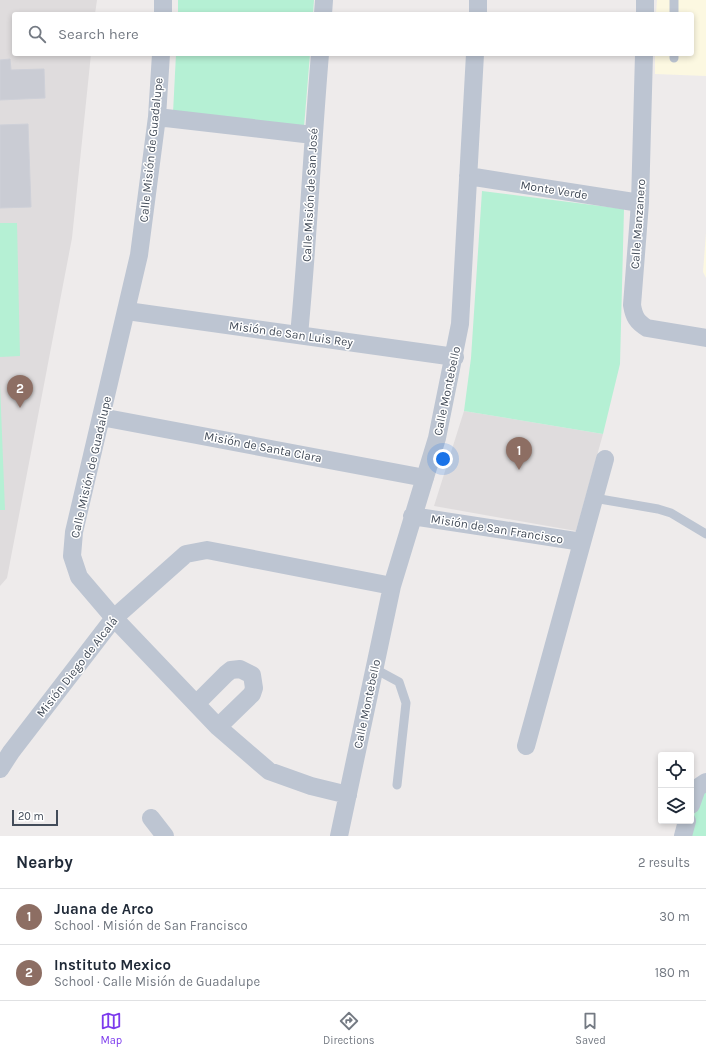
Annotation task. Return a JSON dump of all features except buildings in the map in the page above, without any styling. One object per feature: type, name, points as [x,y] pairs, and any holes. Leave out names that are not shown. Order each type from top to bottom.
[{"type":"street","points":[[163,0],[163,12]]},
{"type":"street","points":[[323,12],[324,0]]},
{"type":"street","points":[[478,0],[478,12]]},
{"type":"street","points":[[644,12],[645,0]]},
{"type":"street","name":"Calle Misión de Guadalupe","points":[[161,56],[157,117],[139,255],[128,311],[74,532],[72,556],[79,577],[114,618],[218,727],[269,771],[305,784],[348,795]]},
{"type":"street","name":"Calle Misión de San José","points":[[299,335],[306,264],[313,135],[320,56]]},
{"type":"street","name":"Calle Montebello","points":[[339,836],[392,586],[412,516],[437,438],[455,358],[460,324],[475,56]]},
{"type":"street","name":"Calle Manzanero","points":[[644,56],[640,203],[632,305],[634,316],[640,323],[648,328],[706,338]]},
{"type":"street","points":[[157,117],[313,135]]},
{"type":"street","name":"Monte Verde","points":[[468,176],[640,203]]},
{"type":"street","name":"Misión de San Luis Rey","points":[[128,311],[455,358]]},
{"type":"street","name":"Misión de Santa Clara","points":[[101,417],[424,478]]},
{"type":"street","points":[[526,746],[605,459]]},
{"type":"street","name":"Misión de San Francisco","points":[[412,516],[582,542]]},
{"type":"street","name":"Misión Diego de Alcalá","points":[[0,769],[5,755],[114,618],[186,554],[200,550],[392,586]]},
{"type":"street","points":[[196,704],[231,670],[240,668],[252,676],[254,688],[252,694],[218,727]]},
{"type":"street","points":[[694,796],[697,788],[706,782]]},
{"type":"street","points":[[151,818],[165,836]]},
{"type":"street","points":[[683,836],[686,824]]},
{"type":"lane","points":[[674,0],[674,12]]},
{"type":"lane","points":[[594,498],[658,509],[686,521],[706,534]]},
{"type":"lane","points":[[375,669],[399,682],[406,703],[397,785]]},
{"type":"shaded area","points":[[0,0],[97,0],[95,12],[12,12],[12,56],[91,56],[72,238],[7,578],[0,586]]},
{"type":"shaded area","points":[[657,0],[706,0],[706,76],[655,74],[655,56],[694,56],[694,12],[656,12]]},
{"type":"shaded area","points":[[706,233],[706,278],[703,272]]},
{"type":"shaded area","points":[[464,411],[603,434],[576,531],[434,506]]},
{"type":"green space","points":[[178,0],[314,0],[313,12],[178,12]]},
{"type":"green space","points":[[176,56],[310,56],[304,127],[173,113]]},
{"type":"green space","points":[[482,191],[624,209],[620,364],[603,434],[464,411],[471,358]]},
{"type":"green space","points":[[0,223],[17,223],[20,356],[0,357]]},
{"type":"green space","points":[[0,384],[5,510],[0,510]]},
{"type":"green space","points":[[701,788],[706,789],[706,836],[689,836],[692,824],[694,824],[694,816]]},
{"type":"place","name":"Instituto Mexico","points":[[20,408]]},
{"type":"place","name":"Juana de Arco","points":[[519,470]]}]
